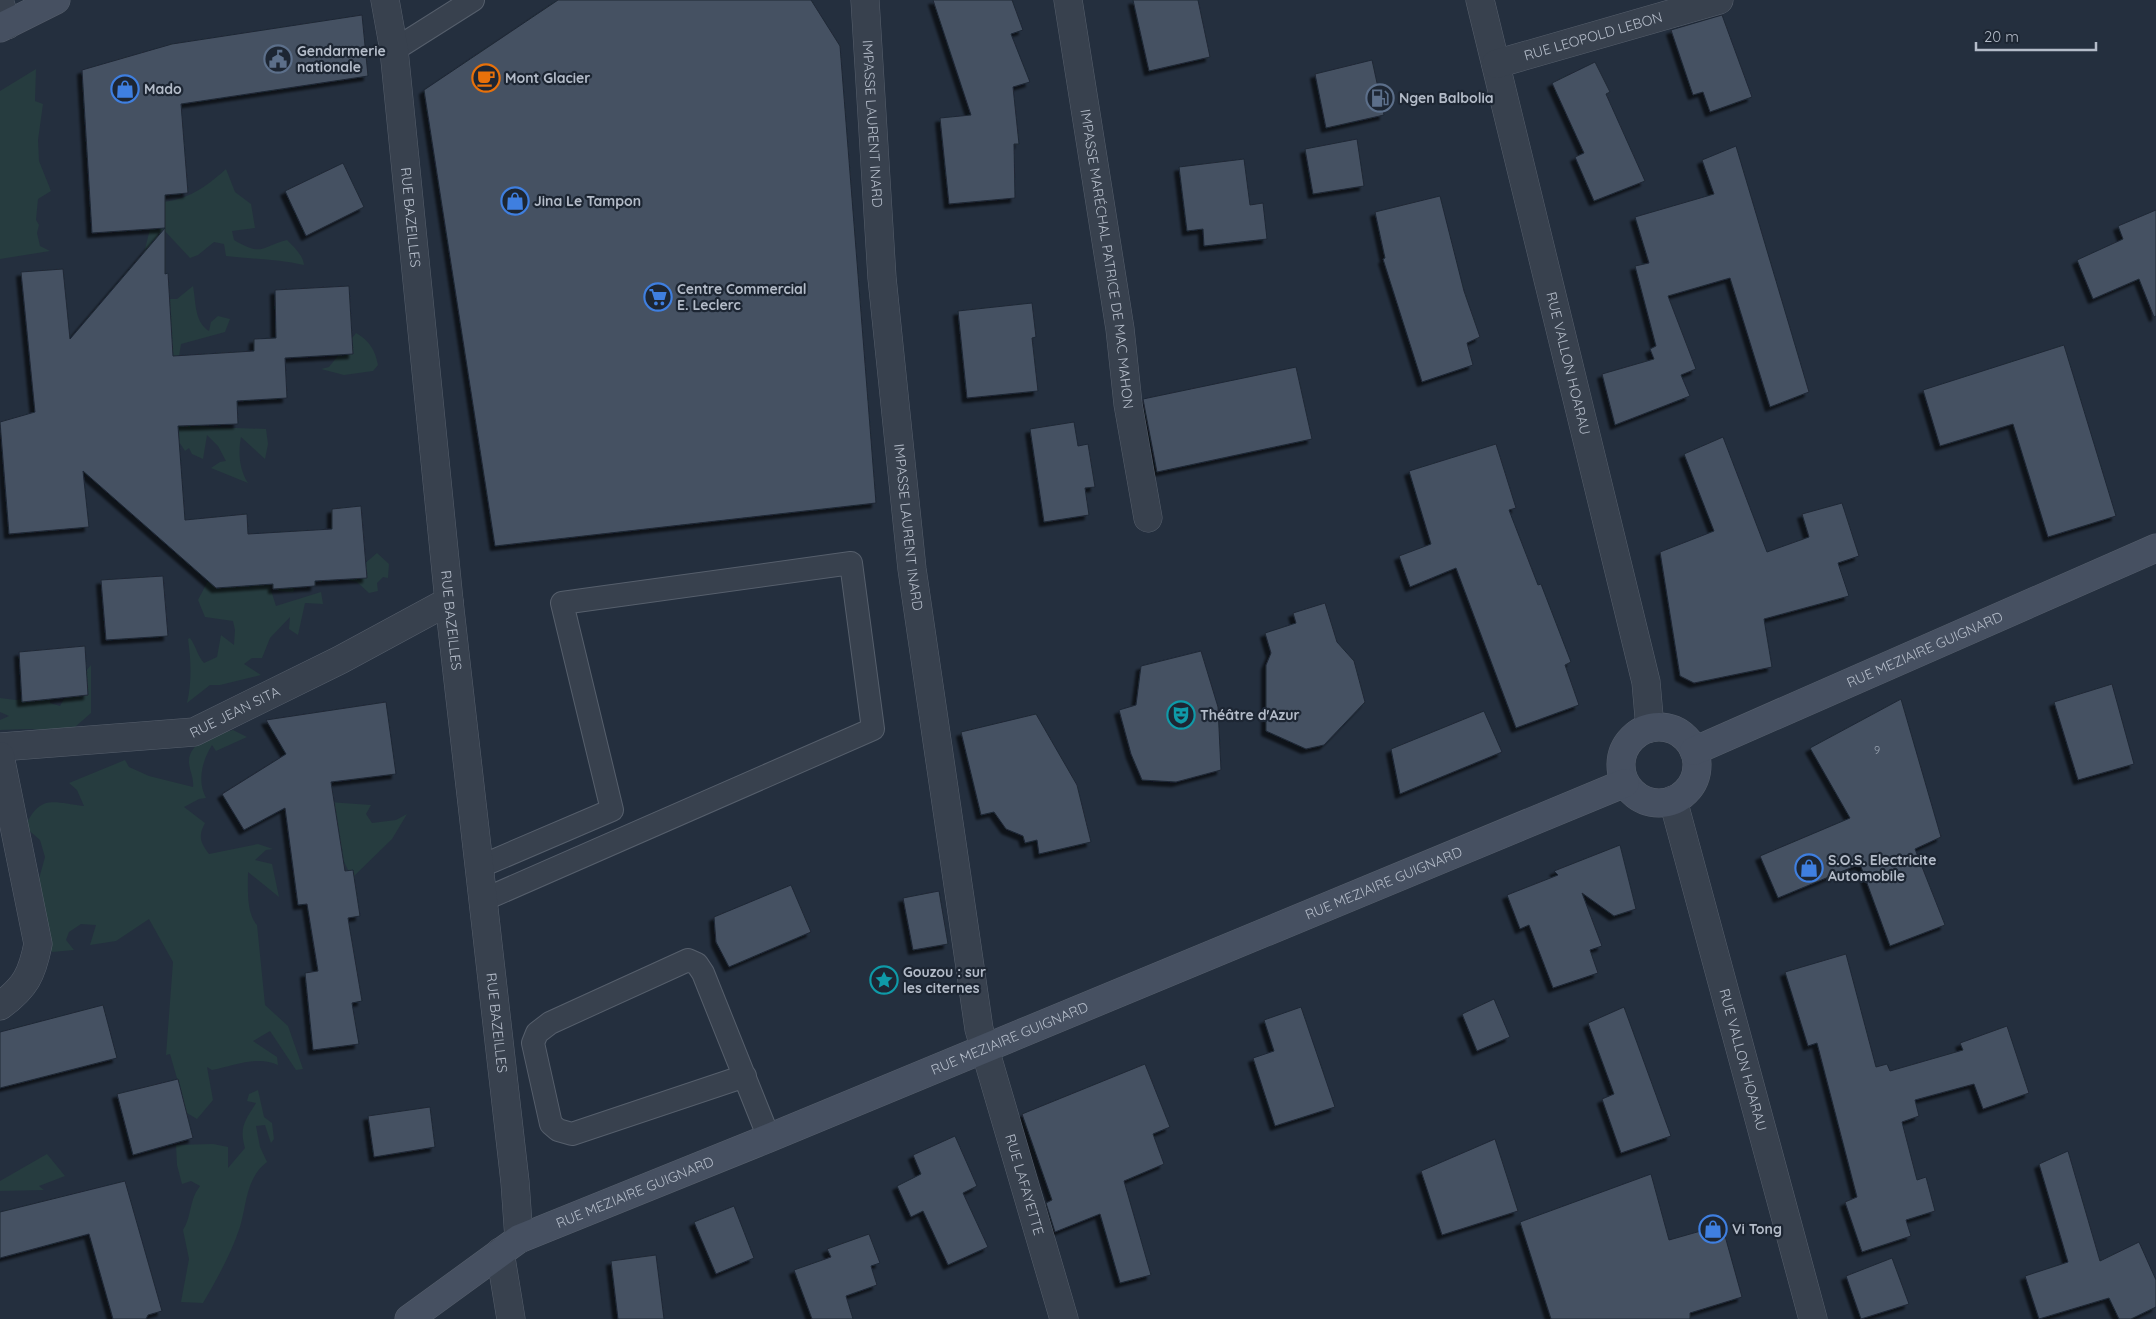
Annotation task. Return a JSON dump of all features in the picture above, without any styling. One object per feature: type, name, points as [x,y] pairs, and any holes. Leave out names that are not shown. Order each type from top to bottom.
[{"type":"street","points":[[2,19],[56,0]]},
{"type":"street","name":"RUE BAZEILLES","points":[[385,0],[394,50],[449,601],[515,1182],[509,1246],[511,1319]]},
{"type":"street","name":"IMPASSE LAURENT INARD","points":[[865,0],[882,278],[912,569],[979,1029],[985,1049]]},
{"type":"street","name":"IMPASSE MARÉCHAL PATRICE DE MAC MAHON","points":[[1068,0],[1120,329],[1128,404],[1148,518]]},
{"type":"street","name":"RUE VALLON HOARAU","points":[[1480,0],[1646,682],[1650,728]]},
{"type":"street","name":"RUE LEOPOLD LEBON","points":[[1496,64],[1719,0]]},
{"type":"street","name":"RUE MEZIAIRE GUIGNARD","points":[[1694,750],[2156,548]]},
{"type":"street","name":"RUE JEAN SITA","points":[[0,747],[194,732],[340,660],[449,601]]},
{"type":"street","points":[[1660,726],[1677,731],[1691,742],[1694,750],[1697,767],[1694,780],[1687,791],[1673,800],[1664,803],[1651,803],[1638,798],[1625,783],[1620,765],[1622,753],[1627,742],[1636,733],[1660,726]]},
{"type":"street","points":[[0,756],[38,944],[32,970],[18,992],[0,1006]]},
{"type":"street","name":"RUE MEZIAIRE GUIGNARD","points":[[409,1319],[509,1246],[1625,783]]},
{"type":"street","name":"RUE VALLON HOARAU","points":[[1673,800],[1806,1316]]},
{"type":"street","name":"RUE LAFAYETTE","points":[[985,1049],[1064,1319]]},
{"type":"lane","points":[[394,50],[473,0]]},
{"type":"lane","points":[[479,867],[612,810],[562,603],[851,563],[873,729],[483,900]]},
{"type":"lane","points":[[744,1076],[572,1134],[558,1130],[551,1124],[533,1043],[537,1033],[550,1023],[688,960],[697,964],[703,973],[769,1138]]},
{"type":"green space","points":[[36,69],[35,101],[43,104],[38,140],[39,161],[51,191],[38,199],[36,220],[39,225],[37,233],[40,246],[50,251],[0,259],[0,91]]},
{"type":"green space","points":[[226,169],[235,192],[251,204],[255,228],[232,231],[234,240],[251,248],[261,249],[287,240],[300,255],[304,265],[275,260],[226,256],[224,244],[214,242],[198,255],[190,258],[163,229],[142,261],[154,213],[160,202],[179,199],[196,192]]},
{"type":"green space","points":[[193,286],[198,317],[204,327],[209,331],[211,322],[218,316],[230,319],[225,332],[181,344],[179,356],[171,366],[165,299],[177,299]]},
{"type":"green space","points":[[356,333],[365,339],[373,350],[378,365],[373,371],[344,375],[321,369],[329,367]]},
{"type":"green space","points":[[186,423],[209,427],[266,429],[268,444],[265,459],[241,437],[240,460],[248,483],[211,468],[220,462],[226,461],[218,446],[207,435],[203,459],[192,454],[189,448],[185,451],[170,428]]},
{"type":"green space","points":[[377,553],[389,564],[388,578],[383,577],[377,583],[378,591],[369,593],[357,582],[328,576],[363,565]]},
{"type":"green space","points":[[211,575],[300,579],[293,592],[279,591],[268,581],[276,606],[321,592],[323,604],[305,603],[298,635],[289,629],[290,617],[270,638],[262,658],[252,658],[244,664],[261,675],[220,685],[210,685],[187,703],[190,687],[188,639],[190,638],[192,641],[204,663],[217,657],[221,635],[234,645],[235,630],[233,621],[205,617],[198,600]]},
{"type":"green space","points":[[91,665],[91,713],[59,741],[48,732],[40,730],[0,730],[0,720],[9,716],[0,712],[0,698],[16,700],[51,694],[50,703],[60,706],[67,693]]},
{"type":"green space","points":[[233,730],[247,737],[216,751],[212,745],[203,764],[201,778],[206,798],[199,799],[184,807],[205,823],[201,832],[201,839],[209,854],[258,844],[273,849],[266,850],[255,860],[272,864],[279,897],[248,872],[249,907],[253,920],[257,925],[265,1005],[288,1026],[303,1069],[296,1070],[270,1031],[253,1041],[277,1057],[278,1065],[270,1062],[254,1061],[212,1070],[207,1067],[213,1100],[197,1119],[187,1113],[170,1054],[166,1055],[173,962],[149,919],[116,941],[90,945],[96,925],[81,924],[69,932],[66,940],[74,950],[52,952],[42,941],[37,886],[45,857],[40,840],[25,827],[36,809],[42,805],[55,802],[84,806],[77,790],[69,783],[125,760],[129,767],[149,776],[193,787],[189,763],[193,749],[204,740]]},
{"type":"green space","points":[[314,801],[371,805],[366,814],[372,823],[396,820],[407,814],[392,839],[352,878]]},
{"type":"green space","points":[[258,1090],[264,1117],[272,1123],[274,1139],[271,1143],[265,1125],[256,1126],[260,1147],[267,1162],[260,1168],[251,1183],[236,1237],[203,1303],[181,1302],[189,1259],[183,1230],[196,1191],[200,1186],[191,1181],[182,1184],[177,1165],[176,1145],[213,1144],[228,1147],[228,1168],[245,1148],[243,1141],[244,1124],[256,1103],[247,1101],[249,1094]]},
{"type":"green space","points":[[47,1154],[65,1176],[39,1186],[44,1190],[0,1191],[0,1181]]},
{"type":"building","name":"Centre Commercial E. Leclerc","points":[[558,0],[811,0],[840,46],[876,503],[495,546],[424,90]]},
{"type":"building","points":[[933,0],[1012,0],[1023,30],[1011,34],[1030,82],[1013,87],[1019,144],[1014,144],[1015,198],[949,204],[940,118],[971,115]]},
{"type":"building","points":[[1133,0],[1198,0],[1210,57],[1149,71]]},
{"type":"building","points":[[362,15],[368,76],[181,104],[188,193],[165,195],[165,228],[92,233],[82,70],[172,44]]},
{"type":"building","points":[[1722,15],[1752,97],[1710,112],[1703,92],[1693,95],[1671,30]]},
{"type":"building","name":"Ngen Balbolia","points":[[1372,60],[1384,115],[1326,128],[1315,74]]},
{"type":"building","points":[[1595,62],[1610,92],[1606,94],[1645,181],[1594,201],[1575,157],[1584,153],[1552,83]]},
{"type":"building","points":[[1357,139],[1364,186],[1313,194],[1305,149]]},
{"type":"building","points":[[1736,146],[1809,392],[1770,407],[1730,278],[1668,296],[1696,369],[1681,375],[1690,396],[1615,425],[1602,374],[1654,359],[1650,349],[1656,346],[1635,266],[1649,263],[1635,217],[1714,194],[1702,160]]},
{"type":"building","points":[[1244,159],[1250,205],[1263,203],[1267,239],[1204,246],[1203,229],[1187,231],[1179,167]]},
{"type":"building","points":[[343,163],[364,207],[306,236],[285,191]]},
{"type":"building","points":[[1440,196],[1464,291],[1480,337],[1467,343],[1473,365],[1422,382],[1383,259],[1385,258],[1375,212]]},
{"type":"building","points":[[2156,210],[2156,316],[2154,317],[2139,279],[2093,299],[2077,260],[2123,239],[2118,226]]},
{"type":"building","points":[[165,228],[165,274],[168,273],[173,356],[254,351],[254,339],[276,338],[275,290],[349,286],[353,354],[285,358],[287,398],[237,401],[238,424],[178,426],[185,520],[247,514],[248,534],[332,529],[332,509],[361,506],[367,578],[315,581],[315,586],[273,589],[273,584],[216,588],[83,471],[89,527],[9,534],[0,422],[35,412],[21,272],[63,269],[70,339]]},
{"type":"building","points":[[1032,303],[1036,337],[1032,338],[1038,391],[967,398],[958,311]]},
{"type":"building","points":[[2064,345],[2116,516],[2048,537],[2013,424],[1940,446],[1923,390]]},
{"type":"building","points":[[1296,367],[1312,439],[1157,472],[1143,399]]},
{"type":"building","points":[[1074,422],[1078,446],[1088,444],[1095,487],[1085,488],[1089,515],[1044,522],[1030,429]]},
{"type":"building","points":[[1723,437],[1767,552],[1809,537],[1802,514],[1842,503],[1859,556],[1838,563],[1849,596],[1764,619],[1772,667],[1694,683],[1680,676],[1660,552],[1714,531],[1684,454]]},
{"type":"building","points":[[1496,444],[1516,508],[1509,510],[1538,585],[1541,584],[1571,662],[1565,665],[1579,705],[1516,728],[1456,568],[1410,587],[1399,556],[1431,544],[1409,471]]},
{"type":"building","points":[[163,576],[168,636],[106,640],[101,580]]},
{"type":"building","points":[[1325,603],[1337,642],[1354,661],[1365,702],[1324,745],[1306,749],[1266,731],[1266,665],[1271,653],[1265,633],[1296,623],[1293,613]]},
{"type":"building","points":[[85,646],[88,695],[22,702],[19,652]]},
{"type":"building","points":[[1201,651],[1218,707],[1221,770],[1176,782],[1142,780],[1131,754],[1119,710],[1136,705],[1141,666]]},
{"type":"building","points":[[2112,684],[2134,764],[2078,780],[2054,702]]},
{"type":"building","points":[[1901,699],[1941,837],[1915,849],[1945,925],[1890,946],[1860,864],[1778,898],[1760,856],[1850,818],[1810,748]]},
{"type":"building","points":[[386,702],[396,774],[331,782],[345,871],[353,870],[360,916],[348,918],[362,1001],[352,1003],[359,1044],[313,1050],[305,973],[318,971],[307,904],[298,905],[285,808],[244,830],[222,794],[286,754],[266,720]]},
{"type":"building","points":[[1484,711],[1502,752],[1400,794],[1391,749]]},
{"type":"building","points":[[1036,714],[1077,785],[1091,842],[1039,854],[1037,840],[1025,843],[1023,836],[1006,829],[994,812],[981,815],[961,732]]},
{"type":"building","points":[[1620,845],[1636,909],[1614,916],[1582,893],[1602,946],[1590,950],[1598,973],[1553,988],[1529,925],[1520,929],[1507,895],[1558,875],[1554,871]]},
{"type":"building","points":[[791,885],[811,932],[729,967],[716,942],[714,917]]},
{"type":"building","points":[[939,891],[948,944],[913,950],[903,898]]},
{"type":"building","points":[[1846,954],[1876,1067],[1887,1064],[1890,1071],[1963,1050],[1960,1043],[2007,1026],[2029,1093],[1983,1109],[1974,1084],[1915,1100],[1919,1116],[1902,1122],[1917,1180],[1926,1177],[1935,1211],[1906,1220],[1911,1236],[1862,1252],[1845,1202],[1857,1197],[1817,1043],[1808,1046],[1785,972]]},
{"type":"building","points":[[1494,999],[1510,1037],[1477,1051],[1462,1014]]},
{"type":"building","points":[[103,1005],[117,1058],[0,1088],[0,1032]]},
{"type":"building","points":[[1301,1007],[1335,1107],[1275,1126],[1253,1058],[1274,1051],[1264,1020]]},
{"type":"building","points":[[1624,1007],[1671,1136],[1621,1153],[1602,1099],[1614,1094],[1588,1023]]},
{"type":"building","points":[[1145,1064],[1170,1127],[1153,1134],[1164,1164],[1124,1181],[1151,1275],[1120,1283],[1100,1214],[1055,1232],[1046,1203],[1052,1200],[1022,1114]]},
{"type":"building","points":[[178,1079],[193,1138],[133,1155],[117,1094]]},
{"type":"building","points":[[430,1107],[435,1147],[374,1157],[368,1116]]},
{"type":"building","points":[[955,1136],[977,1186],[963,1193],[988,1247],[948,1265],[923,1211],[911,1217],[897,1186],[921,1174],[913,1155]]},
{"type":"building","points":[[1495,1139],[1518,1211],[1442,1235],[1421,1171]]},
{"type":"building","points":[[2068,1151],[2100,1261],[2139,1242],[2156,1280],[2156,1307],[2131,1319],[2119,1319],[2109,1298],[2039,1319],[2025,1276],[2068,1262],[2039,1164]]},
{"type":"building","points":[[1651,1174],[1669,1240],[1722,1225],[1742,1297],[1690,1313],[1690,1319],[1551,1319],[1520,1222]]},
{"type":"building","points":[[125,1181],[162,1311],[148,1315],[146,1319],[113,1319],[89,1234],[0,1258],[0,1212]]},
{"type":"building","points":[[734,1206],[754,1258],[716,1274],[694,1222]]},
{"type":"building","points":[[869,1234],[880,1263],[871,1266],[877,1285],[846,1296],[853,1319],[812,1319],[794,1270],[831,1257],[827,1249]]},
{"type":"building","points":[[656,1255],[664,1319],[618,1319],[611,1261]]},
{"type":"building","points":[[1892,1258],[1909,1304],[1861,1319],[1846,1276]]},
{"type":"place","name":"Gendarmerie nationale","points":[[278,59]]},
{"type":"place","name":"Mont Glacier","points":[[486,78]]},
{"type":"place","name":"Mado","points":[[125,89]]},
{"type":"place","name":"Ngen Balbolia","points":[[1380,98]]},
{"type":"place","name":"Jina Le Tampon","points":[[515,201]]},
{"type":"place","name":"Centre Commercial E. Leclerc","points":[[658,297]]},
{"type":"place","name":"Théâtre d'Azur","points":[[1181,715]]},
{"type":"place","name":"S.O.S. Electricite Automobile","points":[[1809,868]]},
{"type":"place","name":"Gouzou : sur les citernes","points":[[884,980]]},
{"type":"place","name":"Vi Tong","points":[[1713,1229]]}]
